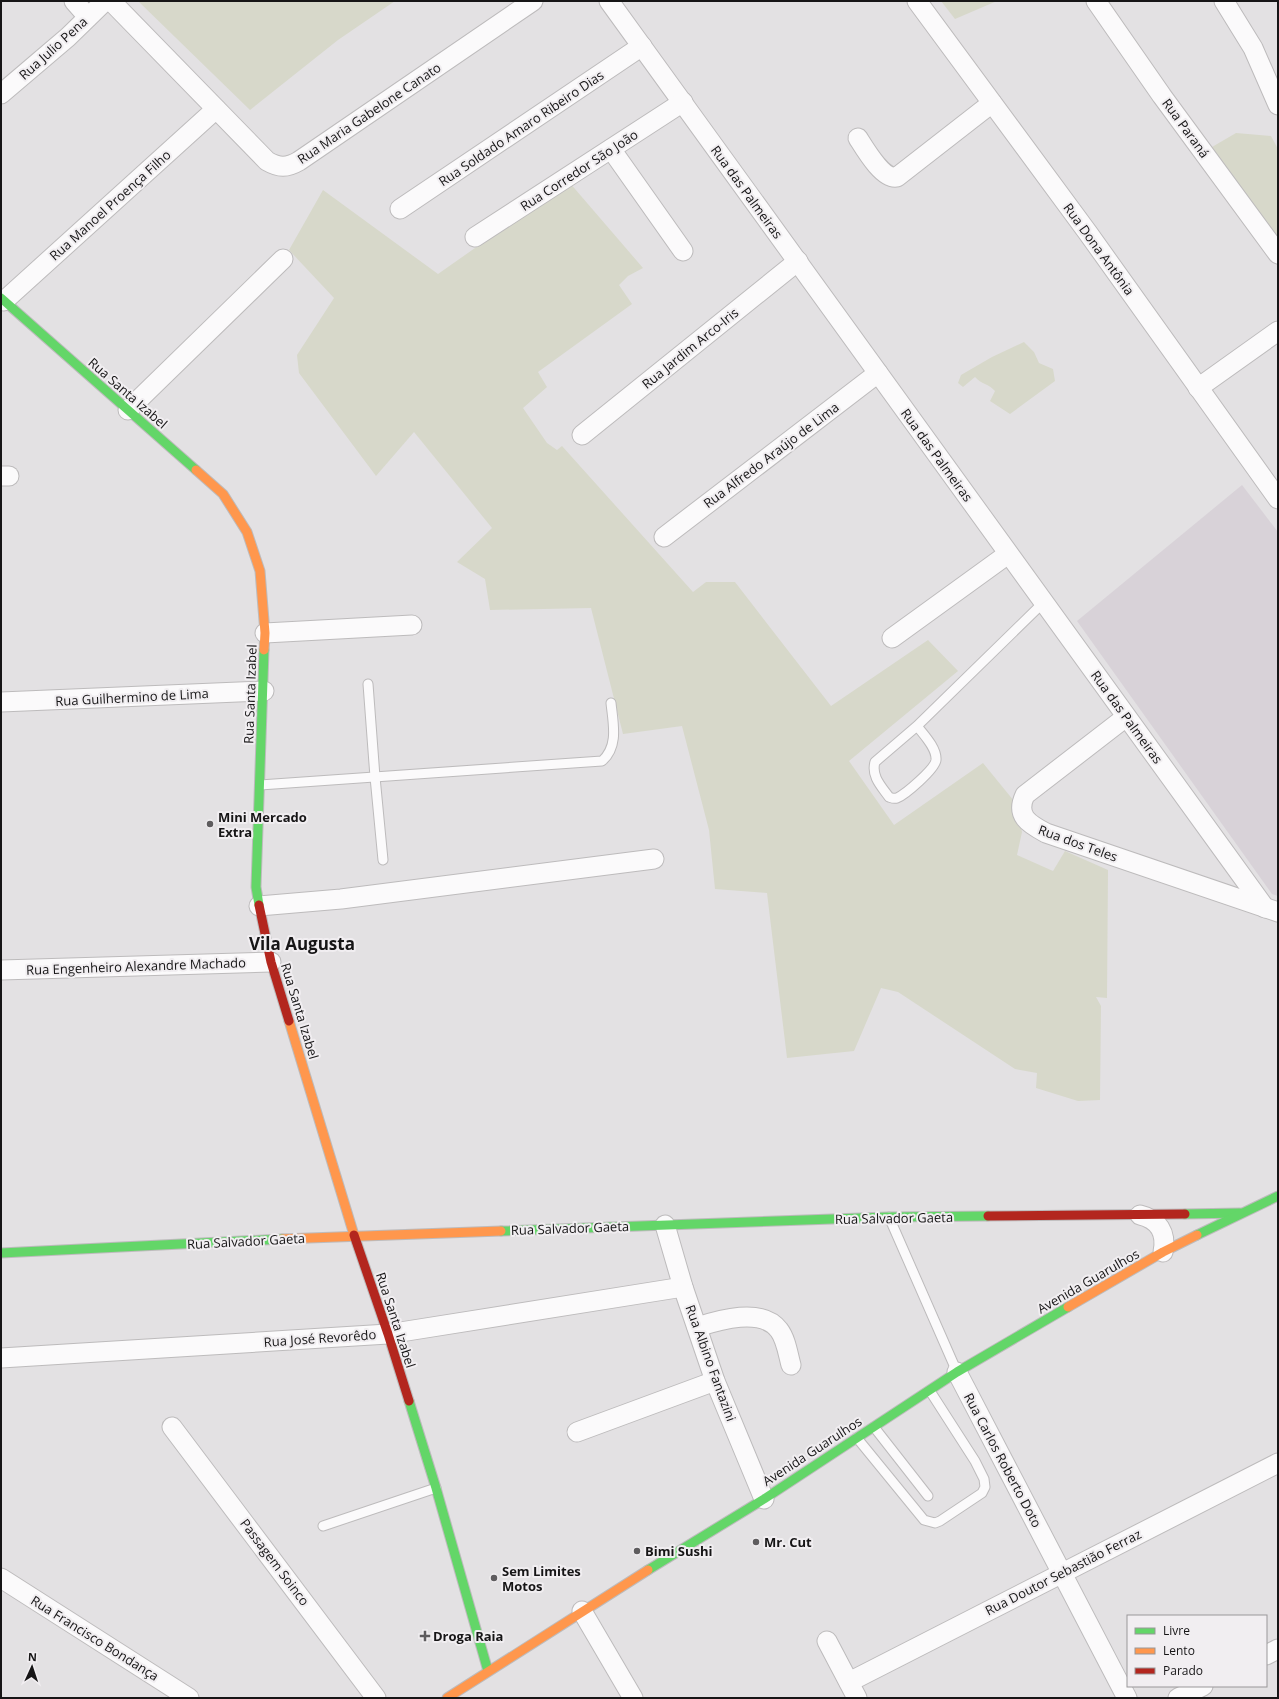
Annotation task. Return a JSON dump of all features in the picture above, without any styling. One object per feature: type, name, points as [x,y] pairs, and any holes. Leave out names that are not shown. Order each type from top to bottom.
[{"type":"street","points":[[74,1],[88,17]]},
{"type":"street","name":"Rua Julio Pena","points":[[1,94],[68,37],[105,1]]},
{"type":"street","name":"Rua Maria Gabelone Canato","points":[[111,1],[267,161],[281,167],[292,165],[534,1]]},
{"type":"street","name":"Rua das Palmeiras","points":[[609,1],[1008,554],[1045,601],[1126,717],[1271,910]]},
{"type":"street","name":"Rua Dona Antônia","points":[[917,1],[1088,233],[1278,500]]},
{"type":"street","name":"Rua Paraná","points":[[1096,1],[1162,96],[1278,254]]},
{"type":"street","points":[[1224,1],[1253,48],[1278,105]]},
{"type":"street","name":"Rua Soldado Amaro Ribeiro Dias","points":[[400,209],[642,46]]},
{"type":"street","name":"Rua Corredor São João","points":[[475,237],[683,102]]},
{"type":"street","points":[[858,138],[884,173],[891,177],[897,176],[992,103]]},
{"type":"street","name":"Rua Manoel Proença Filho","points":[[2,299],[216,109]]},
{"type":"street","points":[[611,149],[683,251]]},
{"type":"street","points":[[128,410],[283,259]]},
{"type":"street","name":"Rua Jardim Arco-Iris","points":[[582,435],[798,261]]},
{"type":"street","name":"Rua Santa Izabel","points":[[2,299],[223,494],[247,532],[260,571],[265,633],[256,886],[259,906],[271,962],[354,1236],[388,1334],[436,1488],[488,1671]]},
{"type":"street","points":[[1198,388],[1278,331]]},
{"type":"street","name":"Rua Alfredo Araújo de Lima","points":[[664,538],[878,373]]},
{"type":"street","points":[[892,638],[1008,554]]},
{"type":"street","points":[[265,633],[412,625]]},
{"type":"street","name":"Rua Guilhermino de Lima","points":[[1,702],[264,691]]},
{"type":"street","name":"Rua dos Teles","points":[[1126,717],[1025,796],[1021,804],[1021,812],[1026,820],[1046,834],[1271,910]]},
{"type":"street","points":[[259,906],[341,899],[654,859]]},
{"type":"street","name":"Rua Engenheiro Alexandre Machado","points":[[1,970],[271,962]]},
{"type":"street","name":"Avenida Guarulhos","points":[[447,1698],[466,1689],[488,1671],[582,1611],[693,1541],[764,1499],[957,1372],[1163,1252],[1278,1196]]},
{"type":"street","name":"Rua Salvador Gaeta","points":[[1,1253],[354,1236],[889,1217],[1240,1214]]},
{"type":"street","points":[[1140,1215],[1151,1219],[1160,1228],[1165,1239],[1163,1252]]},
{"type":"street","name":"Avenida Guarulhos","points":[[1197,1235],[1257,1216]]},
{"type":"street","name":"Rua Albino Fantazini","points":[[665,1225],[715,1381],[764,1499]]},
{"type":"street","name":"Rua José Revorêdo","points":[[1,1358],[388,1334],[684,1287]]},
{"type":"street","points":[[697,1327],[735,1318],[752,1317],[770,1322],[779,1330],[791,1365]]},
{"type":"street","name":"Rua Carlos Roberto Doto","points":[[957,1372],[1128,1698]]},
{"type":"street","points":[[577,1432],[715,1381]]},
{"type":"street","name":"Passagem Soinco","points":[[172,1427],[376,1698]]},
{"type":"street","name":"Rua Doutor Sebastião Ferraz","points":[[853,1690],[1062,1573],[1278,1465]]},
{"type":"street","name":"Rua Francisco Bondança","points":[[1,1578],[189,1698]]},
{"type":"street","points":[[582,1611],[633,1698]]},
{"type":"street","points":[[827,1641],[853,1690]]},
{"type":"street","points":[[1267,1654],[1278,1649]]},
{"type":"street","points":[[1178,1698],[1201,1687]]},
{"type":"lane","points":[[917,726],[933,749],[936,759],[934,768],[902,796],[896,799],[888,797],[875,778],[873,769],[875,762],[917,726],[1045,601]]},
{"type":"lane","points":[[368,684],[374,777],[383,860]]},
{"type":"lane","points":[[260,785],[602,761],[608,755],[613,745],[611,703]]},
{"type":"lane","name":"Rua Carlos Roberto Doto","points":[[889,1217],[957,1372]]},
{"type":"lane","points":[[856,1438],[924,1520],[935,1523],[946,1517],[982,1493],[985,1487],[984,1479],[975,1462],[930,1391]]},
{"type":"lane","points":[[874,1426],[928,1496]]},
{"type":"lane","points":[[322,1526],[436,1488]]},
{"type":"shaded area","points":[[138,1],[395,1],[338,40],[250,110]]},
{"type":"shaded area","points":[[941,1],[997,1],[955,19]]},
{"type":"shaded area","points":[[1236,133],[1271,136],[1278,149],[1278,241],[1212,147]]},
{"type":"shaded area","points":[[569,182],[643,268],[628,276],[619,285],[632,304],[538,372],[547,387],[523,408],[547,443],[557,450],[562,446],[693,592],[706,582],[735,582],[831,706],[928,640],[958,671],[849,761],[894,825],[983,763],[1014,801],[1022,832],[1017,855],[1053,871],[1065,851],[1108,870],[1107,998],[1096,997],[1101,1006],[1100,1100],[1078,1101],[1036,1088],[1037,1073],[1015,1069],[898,992],[881,988],[854,1051],[787,1058],[767,893],[715,889],[709,830],[682,726],[623,734],[591,608],[490,610],[485,579],[457,562],[492,528],[414,432],[376,476],[299,373],[297,355],[334,298],[289,250],[323,190],[438,274]]},
{"type":"shaded area","points":[[1024,342],[1034,352],[1039,363],[1053,369],[1055,381],[1010,414],[990,401],[995,391],[975,377],[963,387],[958,383],[961,375],[992,357]]},
{"type":"shaded area","points":[[1242,485],[1278,532],[1278,896],[1272,894],[1077,621]]},
{"type":"traffic: fast","points":[[1,298],[196,470]]},
{"type":"traffic: fast","points":[[259,905],[256,887],[264,650]]},
{"type":"traffic: fast","points":[[1197,1235],[1278,1196]]},
{"type":"traffic: fast","points":[[1185,1214],[1240,1213]]},
{"type":"traffic: fast","points":[[501,1231],[889,1217],[988,1216]]},
{"type":"traffic: fast","points":[[1,1253],[282,1239]]},
{"type":"traffic: fast","points":[[648,1570],[764,1499],[957,1372],[1068,1307]]},
{"type":"traffic: fast","points":[[409,1401],[436,1488],[488,1671]]},
{"type":"traffic: slow","points":[[196,470],[223,494],[247,532],[260,571],[265,633],[264,650]]},
{"type":"traffic: slow","points":[[289,1021],[354,1235]]},
{"type":"traffic: slow","points":[[282,1239],[501,1231]]},
{"type":"traffic: slow","points":[[1068,1307],[1163,1252],[1197,1235]]},
{"type":"traffic: slow","points":[[447,1698],[648,1570]]},
{"type":"traffic: jam","points":[[259,905],[271,962],[289,1021]]},
{"type":"traffic: jam","points":[[988,1216],[1185,1214]]},
{"type":"traffic: jam","points":[[354,1235],[409,1401]]},
{"type":"place","name":"Mini Mercado Extra","points":[[210,824]]},
{"type":"place","name":"Mr. Cut","points":[[756,1542]]},
{"type":"place","name":"Bimi Sushi","points":[[637,1551]]},
{"type":"place","name":"Sem Limites Motos","points":[[494,1578]]},
{"type":"place","name":"Droga Raia","points":[[425,1636]]},
{"type":"district","name":"Vila Augusta","points":[[302,944]]}]
